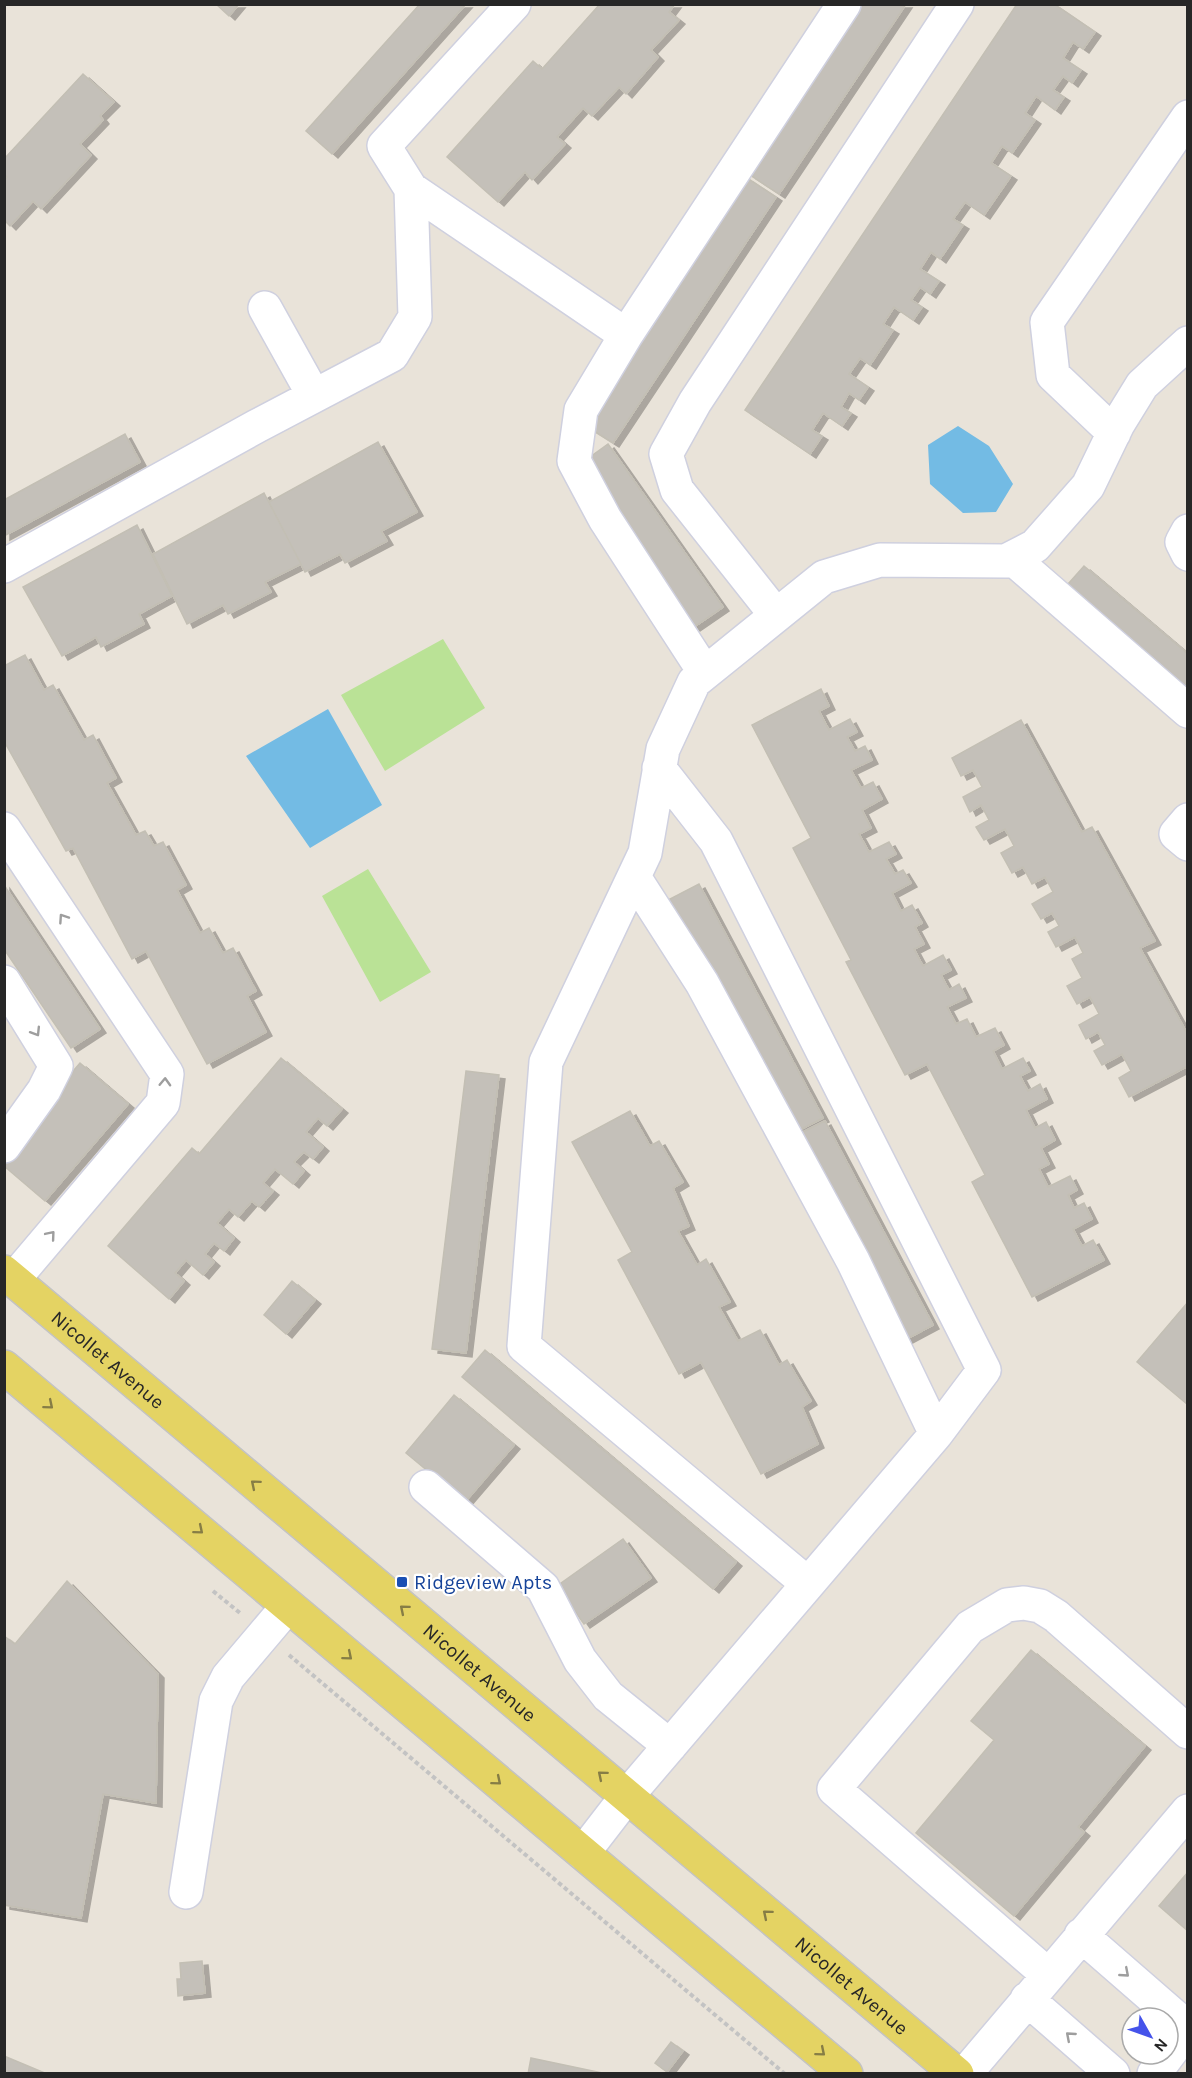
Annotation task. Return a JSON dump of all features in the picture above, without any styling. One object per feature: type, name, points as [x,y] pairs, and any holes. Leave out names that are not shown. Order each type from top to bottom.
[{"type":"main road","name":"Nicollet Avenue","points":[[9,1276],[957,2073]]},
{"type":"main road","points":[[4,1367],[846,2073]]},
{"type":"lane","points":[[514,4],[384,146],[411,189],[626,335]]},
{"type":"lane","points":[[705,674],[605,519],[574,461],[581,410],[626,335],[844,4]]},
{"type":"lane","points":[[776,615],[676,490],[666,454],[694,402],[957,4]]},
{"type":"lane","points":[[1114,433],[1053,375],[1047,322],[1188,117]]},
{"type":"lane","points":[[4,566],[392,355],[415,317],[411,189]]},
{"type":"lane","points":[[265,308],[314,396]]},
{"type":"lane","points":[[808,1584],[524,1346],[546,1062],[645,853],[663,749],[694,682],[824,577],[880,560],[1006,561],[1035,546],[1088,486],[1114,433],[1142,385],[1188,343]]},
{"type":"lane","points":[[1188,531],[1182,542],[1188,554]]},
{"type":"lane","points":[[1012,558],[1188,711]]},
{"type":"lane","points":[[583,1853],[627,1796],[936,1434],[984,1370],[716,841],[659,768]]},
{"type":"lane","points":[[1188,820],[1176,834],[1188,844]]},
{"type":"lane","points":[[4,829],[166,1074],[163,1103],[9,1276]]},
{"type":"lane","points":[[634,877],[713,1003],[853,1261],[936,1434]]},
{"type":"lane","points":[[4,982],[56,1066],[39,1099],[4,1146]]},
{"type":"lane","points":[[426,1487],[543,1588],[580,1660],[608,1696],[670,1746]]},
{"type":"lane","points":[[1047,1974],[834,1789],[970,1627],[1007,1605],[1024,1603],[1040,1606],[1056,1616],[1188,1732]]},
{"type":"lane","points":[[186,1892],[216,1701],[228,1677],[288,1606]]},
{"type":"lane","points":[[964,2073],[1188,1811]]},
{"type":"lane","points":[[1081,1935],[1181,2022],[1175,2046],[1154,2073]]},
{"type":"lane","points":[[1027,1999],[1113,2073]]},
{"type":"path","points":[[210,1588],[785,2073]]},
{"type":"green space","points":[[443,639],[485,708],[385,771],[341,695]]},
{"type":"green space","points":[[368,869],[431,972],[380,1002],[322,896]]},
{"type":"water","points":[[958,426],[989,446],[1013,484],[996,512],[963,513],[930,484],[928,445]]},
{"type":"water","points":[[328,709],[382,805],[310,848],[246,756]]},
{"type":"building","points":[[216,4],[239,4],[229,16]]},
{"type":"building","points":[[420,4],[466,4],[332,154],[306,131]]},
{"type":"building","points":[[600,4],[675,4],[669,12],[679,20],[651,50],[658,57],[626,94],[619,87],[592,116],[583,108],[557,137],[565,144],[532,180],[525,172],[498,202],[447,157],[533,61],[542,69]]},
{"type":"building","points":[[863,4],[906,4],[779,194],[750,175]]},
{"type":"building","points":[[1017,4],[1054,4],[1095,32],[1083,49],[1073,42],[1063,58],[1081,70],[1072,83],[1063,76],[1053,90],[1064,97],[1055,110],[1036,96],[1025,113],[1035,120],[1012,153],[1002,146],[991,163],[1011,176],[984,215],[965,202],[953,219],[963,225],[940,259],[931,252],[920,269],[939,281],[930,294],[920,287],[911,300],[922,307],[913,320],[894,307],[883,324],[893,330],[870,365],[860,358],[849,374],[868,387],[859,400],[849,393],[841,407],[851,413],[842,426],[823,413],[812,430],[822,436],[810,454],[745,410]]},
{"type":"building","points":[[83,74],[114,102],[100,116],[103,120],[80,144],[91,155],[41,209],[33,201],[10,226],[4,220],[4,180],[7,177],[4,174],[4,159]]},
{"type":"building","points":[[747,178],[776,197],[613,443],[583,424]]},
{"type":"building","points":[[125,434],[140,462],[4,536],[4,500]]},
{"type":"building","points":[[378,442],[417,512],[381,531],[387,541],[345,563],[340,554],[305,572],[269,502]]},
{"type":"building","points":[[608,444],[723,607],[694,627],[579,465]]},
{"type":"building","points":[[264,493],[301,564],[265,582],[271,592],[228,614],[223,605],[187,624],[153,554]]},
{"type":"building","points":[[137,525],[172,596],[139,614],[144,624],[101,647],[96,637],[62,656],[23,587]]},
{"type":"building","points":[[1084,566],[1188,654],[1188,700],[1061,592]]},
{"type":"building","points":[[25,655],[44,690],[53,685],[84,740],[93,735],[116,778],[107,783],[136,835],[145,831],[154,846],[163,842],[186,885],[177,890],[200,933],[209,928],[223,953],[233,948],[256,991],[247,996],[266,1032],[207,1064],[146,951],[132,959],[73,848],[66,851],[4,741],[4,666]]},
{"type":"building","points":[[821,689],[829,706],[819,711],[829,730],[850,719],[857,732],[847,737],[855,751],[865,746],[872,760],[851,770],[861,788],[873,782],[882,799],[862,810],[871,828],[859,834],[869,852],[889,842],[896,854],[886,859],[895,874],[903,870],[911,883],[892,893],[901,911],[912,905],[922,923],[915,927],[924,944],[914,949],[923,966],[943,955],[951,970],[941,975],[949,990],[959,984],[966,998],[947,1007],[956,1024],[967,1019],[976,1037],[995,1028],[1004,1045],[993,1051],[1002,1069],[1023,1058],[1030,1071],[1020,1076],[1028,1091],[1040,1084],[1047,1099],[1026,1110],[1035,1128],[1046,1122],[1055,1140],[1041,1148],[1049,1164],[1039,1169],[1048,1187],[1070,1176],[1077,1190],[1068,1195],[1074,1208],[1084,1203],[1092,1219],[1073,1229],[1082,1246],[1093,1240],[1104,1260],[1032,1297],[972,1182],[985,1175],[927,1064],[905,1075],[846,962],[851,960],[793,848],[811,838],[752,725]]},
{"type":"building","points":[[1021,720],[1082,832],[1092,827],[1155,941],[1140,948],[1188,1035],[1188,1066],[1129,1097],[1119,1078],[1131,1071],[1122,1054],[1102,1065],[1094,1051],[1105,1045],[1098,1032],[1086,1039],[1079,1025],[1099,1014],[1090,997],[1077,1004],[1067,986],[1082,978],[1072,959],[1083,953],[1075,937],[1056,947],[1048,932],[1059,926],[1052,913],[1041,919],[1032,904],[1053,892],[1045,877],[1032,884],[1023,867],[1012,873],[1001,853],[1014,846],[1005,829],[984,840],[976,827],[989,820],[981,805],[970,812],[963,797],[982,787],[973,770],[961,776],[952,758]]},
{"type":"building","points":[[699,884],[823,1118],[792,1134],[668,900]]},
{"type":"building","points":[[4,885],[100,1029],[71,1048],[4,949]]},
{"type":"building","points":[[281,1058],[342,1109],[327,1126],[318,1118],[306,1132],[323,1147],[313,1159],[304,1152],[294,1162],[304,1171],[293,1184],[275,1169],[263,1183],[273,1191],[259,1207],[252,1201],[238,1217],[229,1209],[217,1223],[234,1238],[224,1251],[214,1243],[205,1254],[214,1262],[203,1275],[186,1260],[175,1273],[184,1281],[169,1299],[108,1246],[192,1148],[199,1154]]},
{"type":"building","points":[[80,1063],[128,1104],[45,1201],[4,1166],[4,1151]]},
{"type":"building","points":[[466,1071],[499,1075],[466,1353],[432,1349]]},
{"type":"building","points":[[630,1111],[650,1146],[659,1141],[683,1182],[673,1188],[689,1226],[678,1231],[697,1265],[706,1259],[730,1302],[719,1307],[738,1341],[760,1330],[779,1365],[787,1360],[811,1401],[802,1407],[818,1444],[761,1474],[701,1362],[679,1374],[618,1260],[632,1252],[572,1142]]},
{"type":"building","points":[[825,1121],[933,1325],[901,1342],[793,1137]]},
{"type":"building","points":[[292,1281],[315,1300],[286,1334],[264,1315]]},
{"type":"building","points":[[1188,1302],[1188,1405],[1137,1362]]},
{"type":"building","points":[[485,1350],[736,1562],[713,1589],[462,1377]]},
{"type":"building","points":[[454,1395],[514,1445],[465,1502],[406,1453]]},
{"type":"building","points":[[623,1539],[651,1578],[584,1624],[557,1586]]},
{"type":"building","points":[[67,1581],[158,1674],[156,1803],[103,1794],[81,1918],[4,1905],[4,1636],[15,1644]]},
{"type":"building","points":[[1031,1650],[1145,1746],[1078,1827],[1084,1832],[1014,1916],[916,1833],[994,1740],[971,1721]]},
{"type":"building","points":[[1188,1872],[1188,1931],[1159,1906]]},
{"type":"building","points":[[202,1961],[205,1993],[178,1996],[177,1979],[181,1979],[180,1963]]},
{"type":"building","points":[[671,2042],[683,2051],[667,2072],[655,2063]]},
{"type":"building","points":[[4,2056],[47,2074],[4,2074]]},
{"type":"building","points":[[531,2058],[607,2074],[528,2074]]},
{"type":"place","name":"Ridgeview Apts","points":[[402,1582]]}]
